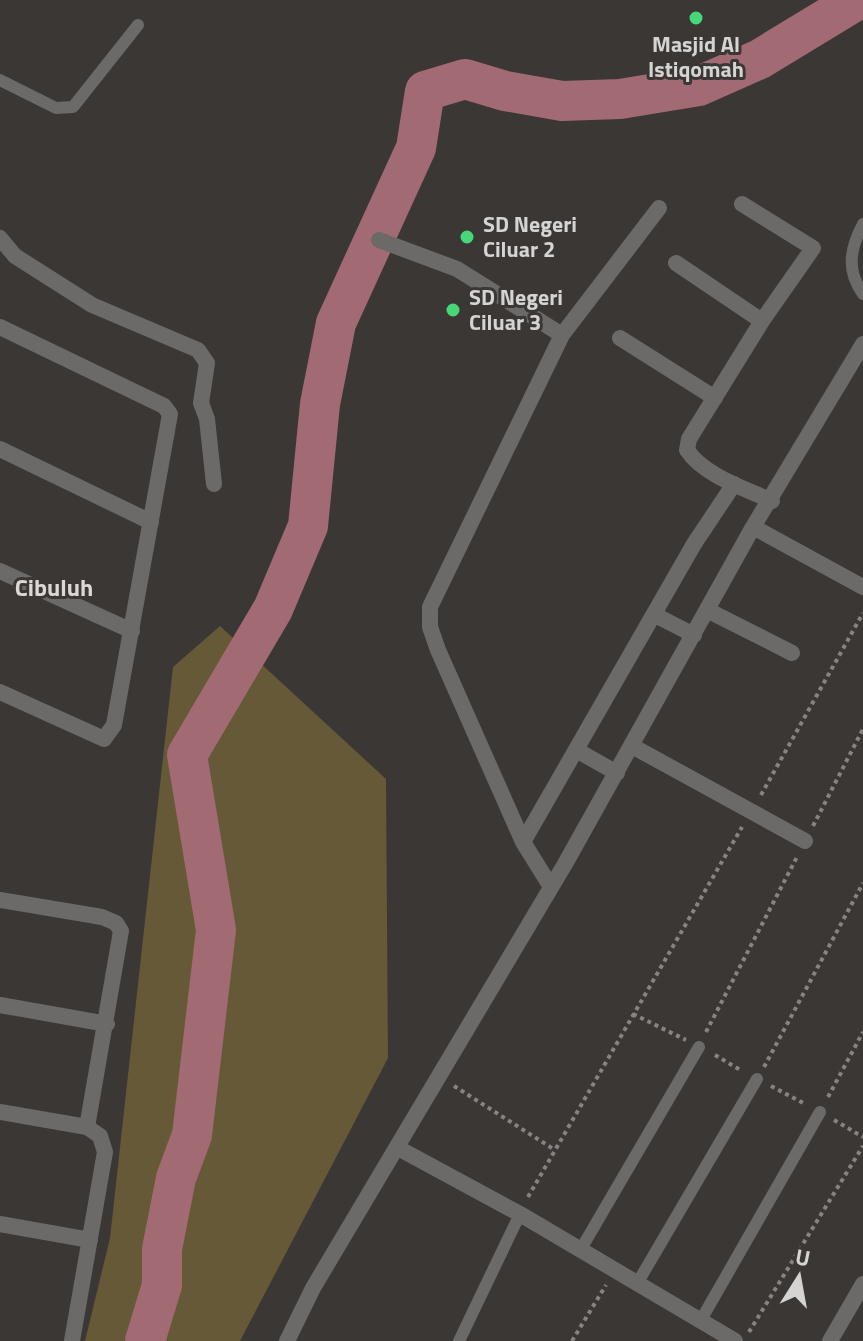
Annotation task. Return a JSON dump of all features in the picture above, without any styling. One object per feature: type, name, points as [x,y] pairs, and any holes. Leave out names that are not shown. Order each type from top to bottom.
[{"type":"street","points":[[742,204],[813,248],[762,321],[689,439],[687,450],[696,460],[734,484],[772,501]]},
{"type":"street","points":[[551,887],[523,842],[438,650],[430,627],[430,607],[562,335],[659,208]]},
{"type":"street","points":[[0,238],[15,256],[92,305],[198,350],[207,363],[201,403],[207,419],[214,484]]},
{"type":"street","points":[[379,240],[457,269],[562,335]]},
{"type":"street","points":[[676,263],[762,321]]},
{"type":"street","points":[[0,327],[164,406],[170,414],[114,725],[104,739],[0,692]]},
{"type":"street","points":[[620,338],[715,398]]},
{"type":"street","points":[[287,1341],[313,1288],[551,887],[753,527],[772,501],[863,344]]},
{"type":"street","points":[[0,449],[151,522]]},
{"type":"street","points":[[523,842],[578,751],[694,544],[734,484]]},
{"type":"street","points":[[753,527],[863,587]]},
{"type":"street","points":[[0,571],[132,631]]},
{"type":"street","points":[[707,610],[792,653]]},
{"type":"street","points":[[655,615],[694,635]]},
{"type":"street","points":[[632,746],[805,841]]},
{"type":"street","points":[[578,751],[617,773]]},
{"type":"street","points":[[0,900],[102,917],[121,927],[107,1024],[87,1127]]},
{"type":"street","points":[[0,1005],[107,1024]]},
{"type":"street","points":[[0,1112],[87,1127],[100,1136],[105,1152],[72,1341]]},
{"type":"street","points":[[398,1148],[520,1214],[735,1341]]},
{"type":"street","points":[[0,1224],[90,1240]]},
{"type":"street","points":[[830,1341],[863,1284]]},
{"type":"lane","points":[[0,80],[56,108],[73,107],[138,25]]},
{"type":"lane","points":[[863,224],[851,250],[851,268],[863,294]]},
{"type":"lane","points":[[581,1249],[699,1047]]},
{"type":"lane","points":[[638,1282],[757,1079]]},
{"type":"lane","points":[[701,1320],[820,1112]]},
{"type":"lane","points":[[459,1341],[520,1214]]},
{"type":"path","points":[[520,1214],[863,613]]},
{"type":"path","points":[[699,1047],[863,729]]},
{"type":"path","points":[[757,1079],[863,883]]},
{"type":"path","points":[[820,1112],[863,1032]]},
{"type":"path","points":[[439,1076],[555,1150]]},
{"type":"path","points":[[744,1341],[863,1146]]},
{"type":"path","points":[[572,1341],[615,1269]]},
{"type":"shaded area","points":[[220,626],[386,779],[388,1058],[240,1341],[85,1341],[110,1238],[173,667]]},
{"type":"waterway","points":[[145,1341],[162,1285],[162,1249],[176,1178],[192,1135],[216,930],[187,755],[273,609],[308,526],[320,404],[336,323],[416,148],[425,91],[465,79],[505,91],[562,101],[620,99],[699,86],[760,59],[857,0]]},
{"type":"place","name":"Masjid Al Istiqomah","points":[[696,18]]},
{"type":"place","name":"SD Negeri Ciluar 2","points":[[467,237]]},
{"type":"place","name":"SD Negeri Ciluar 3","points":[[453,310]]},
{"type":"district","name":"Cibuluh","points":[[54,587]]}]
